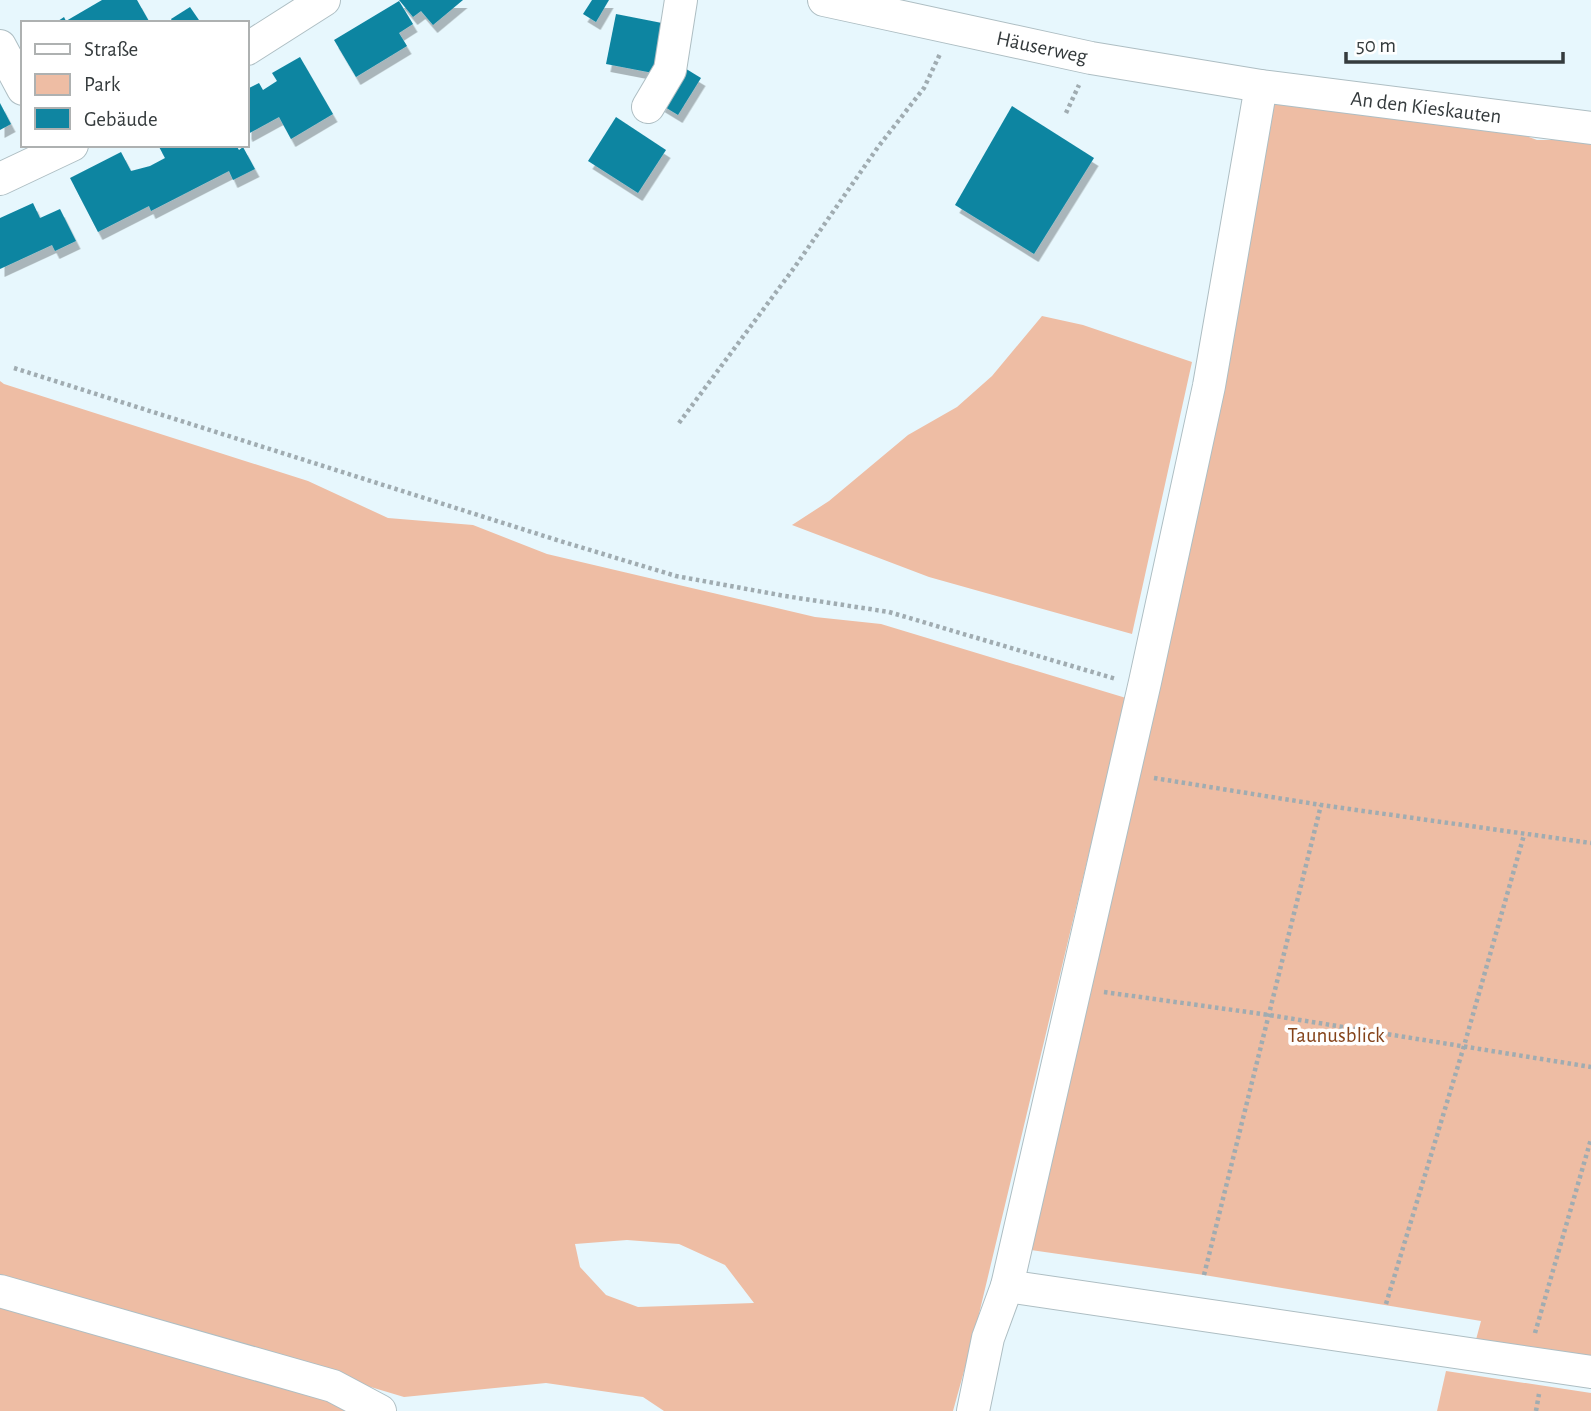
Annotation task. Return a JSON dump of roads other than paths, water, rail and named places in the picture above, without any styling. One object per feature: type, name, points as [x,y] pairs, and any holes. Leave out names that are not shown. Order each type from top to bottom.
[{"type":"street","points":[[248,48],[324,0]]},
{"type":"street","points":[[648,107],[670,70],[681,0]]},
{"type":"street","name":"Häuserweg","points":[[824,0],[1091,58],[1262,86]]},
{"type":"street","points":[[0,46],[21,85]]},
{"type":"street","points":[[973,1411],[988,1338],[1007,1286],[1145,682],[1209,386],[1262,86]]},
{"type":"street","name":"An den Kieskauten","points":[[1262,86],[1591,128]]},
{"type":"street","points":[[0,179],[60,148]]},
{"type":"street","points":[[1007,1286],[1591,1372]]},
{"type":"street","points":[[0,1292],[332,1386],[380,1411]]},
{"type":"park label","name":"Taunusblick","points":[[1336,1035]]}]
